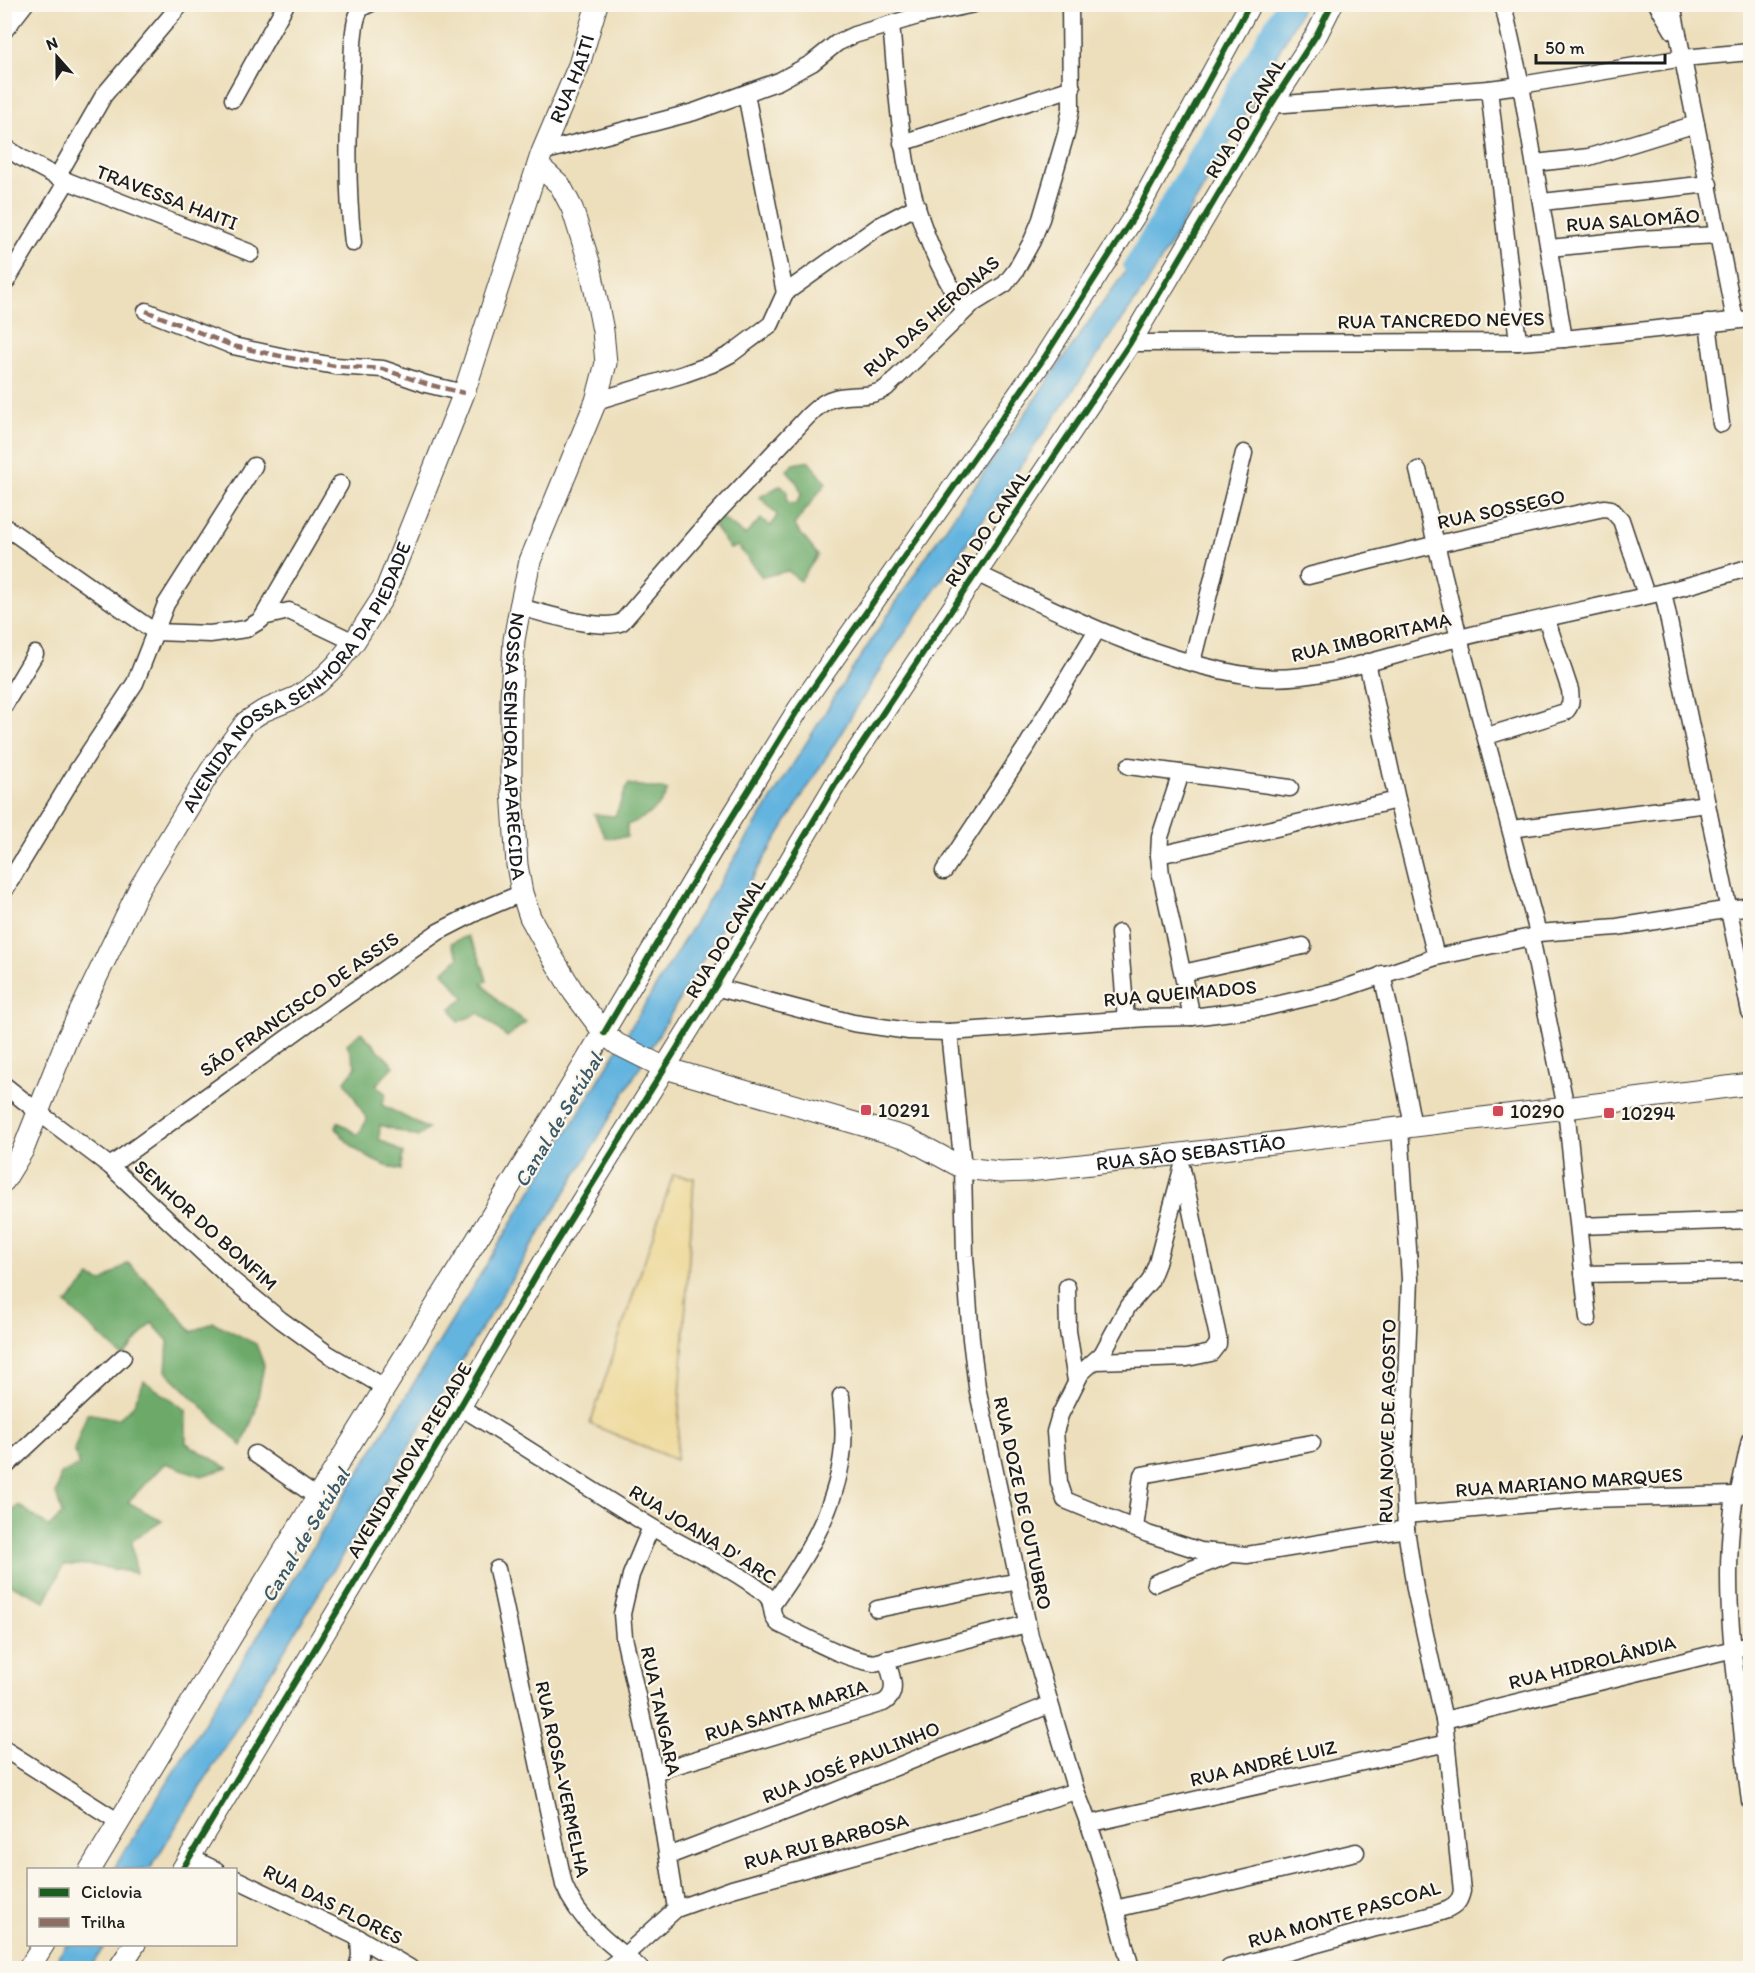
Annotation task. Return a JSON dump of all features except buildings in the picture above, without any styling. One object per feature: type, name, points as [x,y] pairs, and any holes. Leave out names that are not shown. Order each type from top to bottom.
[{"type":"street","points":[[4,31],[26,4]]},
{"type":"street","points":[[4,285],[62,179],[104,95],[181,4]]},
{"type":"street","points":[[233,99],[286,4]]},
{"type":"street","points":[[353,243],[347,166],[353,46],[359,11],[370,4]]},
{"type":"street","name":"RUA HAITI","points":[[540,159],[579,65],[597,4]]},
{"type":"street","points":[[540,159],[694,112],[779,81],[812,63],[844,39],[934,12],[974,4]]},
{"type":"street","name":"RUA DAS HERONAS","points":[[520,607],[593,624],[608,626],[622,622],[712,518],[817,407],[836,398],[872,395],[886,388],[965,310],[1012,277],[1041,219],[1066,134],[1072,88],[1070,4]]},
{"type":"street","points":[[91,1868],[386,1388],[610,1039],[711,851],[799,708],[1044,357],[1135,215],[1250,4]]},
{"type":"street","name":"RUA DO CANAL","points":[[656,1064],[715,987],[838,780],[1130,343],[1271,105],[1317,34],[1332,4]]},
{"type":"street","points":[[1503,4],[1521,85],[1564,339]]},
{"type":"street","points":[[1657,4],[1681,50]]},
{"type":"street","points":[[1672,4],[1719,235],[1743,319]]},
{"type":"street","points":[[891,24],[902,143],[911,186],[940,269],[965,310]]},
{"type":"street","points":[[1271,105],[1521,85],[1681,50],[1750,52]]},
{"type":"street","points":[[902,143],[1072,88]]},
{"type":"street","points":[[1489,89],[1518,342]]},
{"type":"street","points":[[746,94],[785,293]]},
{"type":"street","points":[[1535,163],[1589,157],[1696,124]]},
{"type":"street","name":"TRAVESSA HAITI","points":[[4,146],[62,179],[251,253]]},
{"type":"street","name":"AVENIDA NOSSA SENHORA DA PIEDADE","points":[[4,1181],[23,1150],[67,1039],[139,889],[211,770],[246,722],[263,711],[297,697],[319,682],[337,664],[384,597],[464,393],[540,159]]},
{"type":"street","name":"NOSSA SENHORA APARECIDA","points":[[540,159],[565,192],[572,208],[590,265],[603,331],[606,363],[597,401],[537,541],[525,579],[514,640],[511,763],[517,865],[522,893],[530,917],[574,993],[610,1039],[656,1064]]},
{"type":"street","points":[[1542,202],[1708,184]]},
{"type":"street","points":[[597,401],[684,374],[731,354],[771,324],[785,293],[879,226],[917,206]]},
{"type":"street","name":"RUA SALOMÃO","points":[[1550,248],[1638,239],[1719,235]]},
{"type":"street","points":[[146,311],[233,346],[335,366],[383,369],[426,384],[464,393]]},
{"type":"street","name":"RUA TANCREDO NEVES","points":[[1130,343],[1518,342],[1743,319]]},
{"type":"street","points":[[1708,323],[1721,424]]},
{"type":"street","points":[[1192,662],[1244,453]]},
{"type":"street","points":[[4,891],[78,769],[135,683],[169,598],[255,466]]},
{"type":"street","points":[[1418,470],[1460,638],[1512,829],[1535,935],[1566,1108],[1588,1319]]},
{"type":"street","points":[[4,526],[155,632],[210,634],[241,630],[257,624],[340,484]]},
{"type":"street","name":"RUA SOSSEGO","points":[[1308,576],[1437,544],[1604,508],[1611,509],[1620,520],[1654,594]]},
{"type":"street","name":"RUA IMBORITAMA","points":[[976,573],[1097,630],[1192,662],[1252,676],[1285,678],[1330,671],[1460,638],[1654,594],[1750,567]]},
{"type":"street","points":[[1654,594],[1707,804],[1750,1012]]},
{"type":"street","points":[[262,617],[289,611],[354,642]]},
{"type":"street","points":[[1487,736],[1565,712],[1570,708],[1572,701],[1570,690],[1546,618]]},
{"type":"street","points":[[944,871],[1028,744],[1097,630]]},
{"type":"street","points":[[4,706],[35,654]]},
{"type":"street","points":[[1367,662],[1397,800],[1436,957]]},
{"type":"street","points":[[1130,766],[1290,788]]},
{"type":"street","points":[[1181,773],[1160,837],[1159,855],[1161,875],[1192,1017]]},
{"type":"street","points":[[1159,855],[1397,800]]},
{"type":"street","points":[[1512,829],[1707,804]]},
{"type":"street","name":"SÃO FRANCISCO DE ASSIS","points":[[110,1166],[438,932],[522,893]]},
{"type":"street","name":"RUA QUEIMADOS","points":[[715,987],[853,1023],[909,1031],[949,1032],[1126,1019],[1192,1017],[1263,1008],[1336,991],[1436,957],[1535,935],[1617,927],[1750,906]]},
{"type":"street","points":[[1119,933],[1126,1019]]},
{"type":"street","points":[[1183,973],[1304,946]]},
{"type":"street","name":"RUA NOVE DE AGOSTO","points":[[1382,974],[1406,1127],[1410,1279],[1403,1461],[1405,1522],[1417,1598],[1444,1720],[1462,1891]]},
{"type":"street","name":"RUA DOZE DE OUTUBRO","points":[[949,1032],[963,1168],[966,1256],[972,1349],[977,1387],[1027,1624],[1049,1705],[1115,1909],[1131,1968]]},
{"type":"street","name":"RUA SÃO SEBASTIÃO","points":[[656,1064],[907,1138],[963,1168],[990,1171],[1181,1162],[1406,1127],[1750,1084]]},
{"type":"street","name":"AVENIDA NOVA PIEDADE","points":[[185,1863],[460,1407],[656,1064]]},
{"type":"street","name":"SENHOR DO BONFIM","points":[[4,1084],[110,1166],[231,1280],[281,1320],[328,1354],[386,1388]]},
{"type":"street","points":[[1096,1361],[1186,1358],[1204,1356],[1215,1349],[1218,1337],[1181,1162]]},
{"type":"street","points":[[1076,1381],[1087,1366],[1096,1361],[1109,1343],[1128,1306],[1150,1281],[1157,1263],[1181,1162]]},
{"type":"street","points":[[1579,1226],[1750,1220]]},
{"type":"street","points":[[1582,1274],[1750,1271]]},
{"type":"street","points":[[1067,1287],[1068,1331],[1076,1381]]},
{"type":"street","points":[[4,1468],[123,1357]]},
{"type":"street","name":"RUA MARIANO MARQUES","points":[[1076,1381],[1055,1432],[1059,1482],[1065,1500],[1201,1551],[1247,1555],[1405,1522],[1589,1499],[1741,1496]]},
{"type":"street","points":[[772,1605],[807,1554],[837,1484],[844,1425],[841,1396]]},
{"type":"street","name":"RUA JOANA D' ARC","points":[[460,1407],[651,1527],[715,1562],[764,1593],[769,1597],[772,1617],[778,1624],[862,1661],[874,1663],[1027,1624]]},
{"type":"street","points":[[1750,1440],[1741,1496],[1731,1523],[1728,1566],[1732,1649],[1749,1777],[1750,1801]]},
{"type":"street","points":[[1135,1528],[1142,1475],[1312,1443]]},
{"type":"street","points":[[255,1454],[318,1498]]},
{"type":"street","name":"RUA TANGARA","points":[[651,1527],[630,1575],[622,1614],[624,1637],[654,1772],[675,1909]]},
{"type":"street","points":[[1155,1583],[1232,1554]]},
{"type":"street","name":"RUA ROSA-VERMELHA","points":[[497,1569],[564,1885],[580,1915],[640,1968]]},
{"type":"street","points":[[877,1609],[1019,1581]]},
{"type":"street","name":"RUA HIDROLÂNDIA","points":[[1444,1720],[1750,1645]]},
{"type":"street","name":"RUA SANTA MARIA","points":[[654,1772],[889,1699],[893,1689],[886,1659]]},
{"type":"street","name":"RUA JOSÉ PAULINHO","points":[[668,1856],[808,1803],[1049,1705]]},
{"type":"street","name":"RUA ANDRÉ LUIZ","points":[[1088,1824],[1447,1743]]},
{"type":"street","points":[[4,1749],[119,1822]]},
{"type":"street","name":"RUA RUI BARBOSA","points":[[608,1968],[675,1909],[732,1889],[978,1821],[1076,1791]]},
{"type":"street","points":[[1115,1909],[1356,1851]]},
{"type":"street","points":[[185,1863],[211,1868]]},
{"type":"street","name":"RUA DAS FLORES","points":[[237,1879],[359,1938],[410,1968]]},
{"type":"street","name":"RUA MONTE PASCOAL","points":[[1228,1968],[1450,1908],[1458,1903],[1462,1891]]},
{"type":"street","points":[[357,1968],[360,1956],[359,1938]]},
{"type":"street","points":[[29,1968],[43,1946]]},
{"type":"street","points":[[118,1968],[134,1946]]},
{"type":"green space","points":[[809,461],[826,483],[794,525],[818,555],[800,581],[788,571],[762,577],[738,546],[730,549],[714,526],[721,517],[745,535],[761,519],[771,526],[777,515],[760,497],[781,485],[787,491],[787,502],[796,504],[802,494],[787,470],[794,464]]},
{"type":"green space","points":[[628,784],[668,790],[652,812],[627,825],[627,837],[606,838],[594,814],[615,816]]},
{"type":"green space","points":[[468,936],[484,969],[487,981],[482,983],[499,1002],[526,1022],[507,1037],[479,1013],[458,1022],[451,1008],[465,998],[443,972],[459,957],[451,943]]},
{"type":"green space","points":[[361,1032],[394,1066],[376,1085],[386,1094],[382,1105],[428,1129],[418,1137],[380,1125],[379,1139],[403,1153],[401,1170],[364,1155],[336,1128],[338,1122],[358,1135],[367,1120],[345,1081],[356,1067],[347,1044]]},
{"type":"green space","points":[[128,1263],[168,1302],[192,1332],[213,1322],[256,1344],[264,1365],[255,1413],[242,1446],[166,1371],[168,1341],[152,1323],[123,1357],[66,1304],[90,1277],[102,1282]]},
{"type":"green space","points":[[144,1381],[186,1410],[186,1443],[228,1468],[201,1476],[165,1463],[128,1502],[162,1521],[132,1541],[136,1573],[91,1565],[64,1565],[45,1601],[5,1582],[5,1517],[19,1505],[49,1527],[62,1514],[56,1493],[61,1473],[79,1466],[74,1450],[87,1413],[118,1419],[133,1406]]},
{"type":"sand","points":[[673,1175],[694,1178],[676,1460],[590,1424]]},
{"type":"water","points":[[1285,5],[1304,5],[1236,132],[1147,284],[884,663],[713,942],[591,1150],[151,1868],[114,1868],[844,682],[927,555],[1142,249]]},
{"type":"water","points":[[65,1946],[104,1946],[90,1968],[52,1968]]},
{"type":"waterway","name":"Canal de Setúbal","points":[[1132,267],[1285,4]]},
{"type":"marked path","points":[[146,311],[233,346],[335,366],[383,369],[426,384],[464,393]]},
{"type":"cycle path","points":[[604,1033],[711,851],[799,708],[1044,358],[1135,215],[1250,4]]},
{"type":"cycle path","points":[[183,1868],[460,1407],[544,1262],[715,987],[838,780],[1130,343],[1271,105],[1317,34],[1332,4]]},
{"type":"place","name":"10291","points":[[866,1110]]},
{"type":"place","name":"10290","points":[[1498,1111]]},
{"type":"place","name":"10294","points":[[1609,1113]]}]
